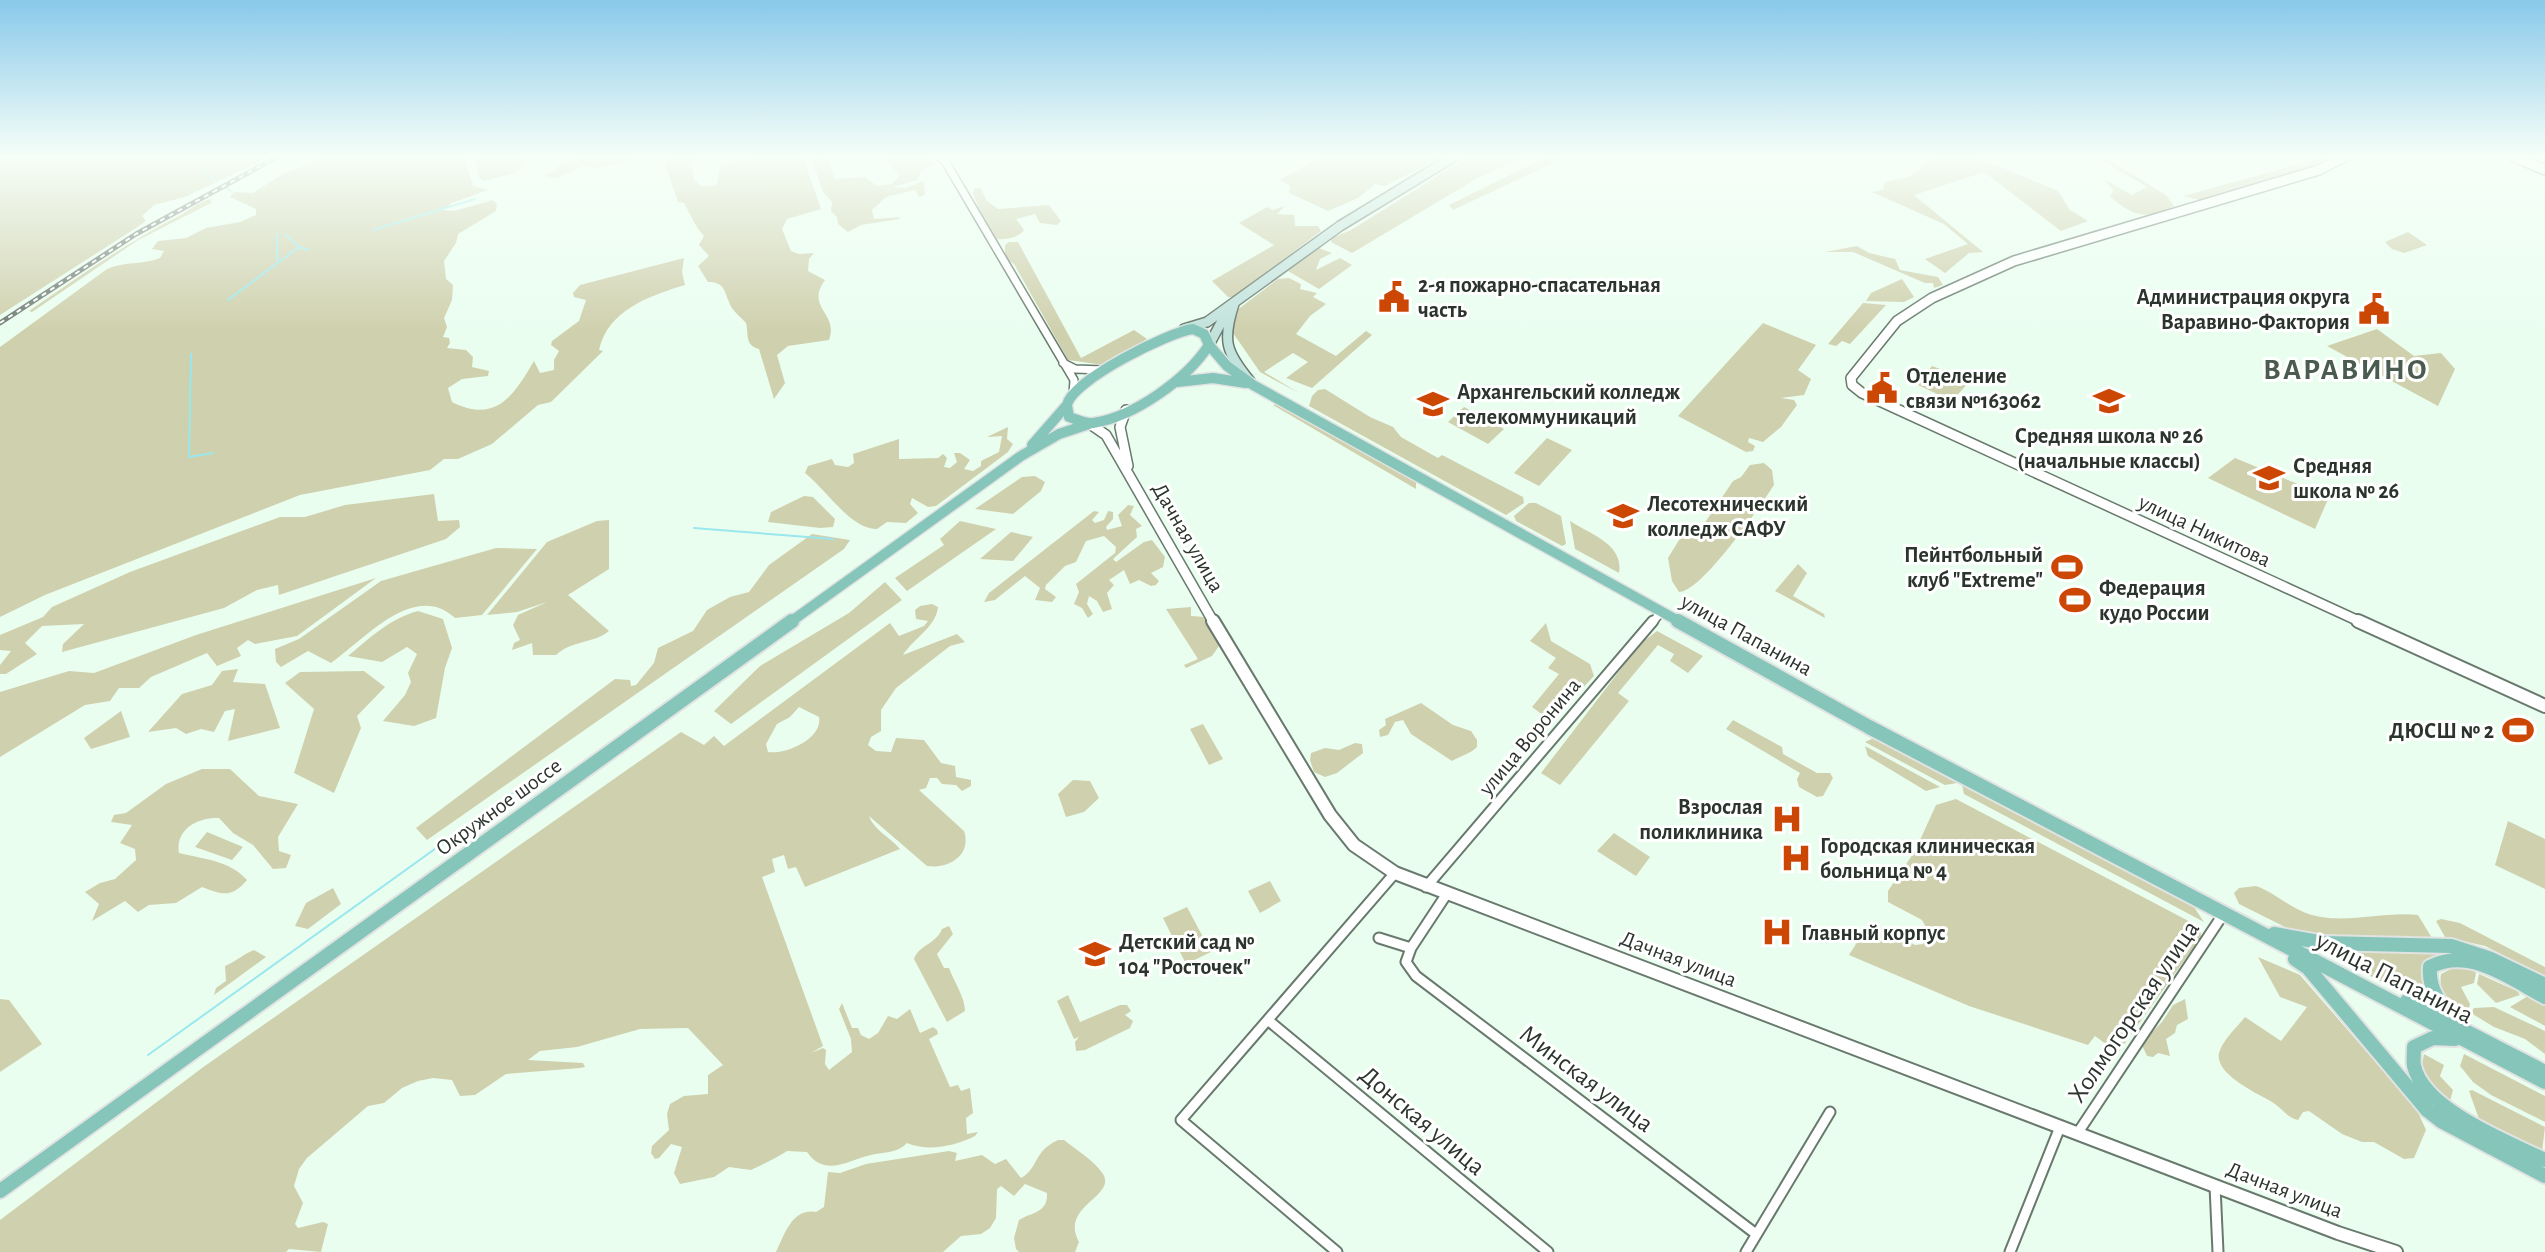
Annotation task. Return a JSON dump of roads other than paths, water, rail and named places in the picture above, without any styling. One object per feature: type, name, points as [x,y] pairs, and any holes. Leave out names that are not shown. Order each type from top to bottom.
[{"type":"main road","name":"Окружное шоссе","points":[[1021,456],[1067,405],[1073,394],[1103,370],[1184,329],[1207,322],[1359,214]]},
{"type":"main road","name":"Окружное шоссе","points":[[0,1191],[1021,456],[1060,433],[1126,410],[1167,386],[1198,362],[1234,304]]},
{"type":"main road","name":"улица Папанина","points":[[1234,304],[1224,332],[1224,343],[1253,385]]},
{"type":"main road","points":[[1184,329],[1199,330],[1209,345]]},
{"type":"main road","name":"улица Папанина","points":[[1209,345],[1227,366],[1253,385],[1837,709],[2224,913],[2484,1045],[2545,1072]]},
{"type":"main road","name":"улица Папанина","points":[[1167,386],[1188,379],[1213,378],[1253,385]]},
{"type":"main road","points":[[1067,405],[1069,417],[1090,424]]},
{"type":"main road","points":[[2272,937],[2325,943],[2451,946],[2472,951],[2545,985]]},
{"type":"main road","points":[[2272,937],[2308,968],[2427,1110],[2441,1121],[2545,1176]]},
{"type":"main road","points":[[2484,1045],[2449,1014],[2435,996],[2429,979],[2434,964],[2455,958],[2470,960],[2545,997]]},
{"type":"main road","points":[[2484,1045],[2436,1036],[2424,1039],[2414,1047],[2413,1067],[2424,1087],[2444,1106],[2545,1160]]},
{"type":"main road","name":"улица Папанина","points":[[2484,1045],[2545,1082]]},
{"type":"street","points":[[977,214],[1074,380],[1073,394]]},
{"type":"street","name":"улица Никитова","points":[[2170,214],[2014,261],[1932,298],[1897,321],[1862,361],[1851,378],[1852,385],[1862,393],[1941,431],[2545,706]]},
{"type":"street","points":[[1063,362],[1075,369],[1103,370]]},
{"type":"street","name":"Дачная улица","points":[[1126,410],[1120,427],[1131,480]]},
{"type":"street","name":"Дачная улица","points":[[1090,424],[1106,435],[1310,787],[1354,845],[1395,873],[2077,1134],[2396,1252]]},
{"type":"street","name":"улица Воронина","points":[[1426,887],[1662,611]]},
{"type":"street","points":[[1337,1252],[1181,1120],[1395,873]]},
{"type":"street","points":[[1379,938],[1411,948],[1446,895]]},
{"type":"street","name":"Холмогорская улица","points":[[2077,1134],[2224,913]]},
{"type":"street","name":"Минская улица","points":[[1411,948],[1406,962],[1416,976],[1756,1234]]},
{"type":"street","name":"Донская улица","points":[[1269,1021],[1548,1252]]},
{"type":"street","points":[[1746,1252],[1830,1112]]},
{"type":"street","name":"Холмогорская улица","points":[[2010,1252],[2060,1127]]},
{"type":"street","points":[[2215,1186],[2218,1252]]},
{"type":"waterway","points":[[373,230],[424,214]]},
{"type":"waterway","points":[[277,234],[277,260]]},
{"type":"waterway","points":[[285,234],[299,247]]},
{"type":"waterway","points":[[228,300],[299,247]]},
{"type":"waterway","points":[[299,247],[309,250]]},
{"type":"waterway","points":[[191,354],[189,457],[213,453]]},
{"type":"waterway","points":[[694,528],[833,539]]},
{"type":"waterway","points":[[148,1055],[538,775]]},
{"type":"railway","points":[[0,323],[136,234],[172,214]]},
{"type":"place","name":"2-я пожарно-спасательная часть","points":[[1394,297]]},
{"type":"place","name":"Администрация округа Варавино-Фактория","points":[[2374,309]]},
{"type":"place","name":"Отделение связи №163062","points":[[1882,388]]},
{"type":"place","name":"Средняя школа № 26 (начальные классы)","points":[[2109,401]]},
{"type":"place","name":"Архангельский колледж телекоммуникаций","points":[[1433,404]]},
{"type":"place","name":"Средняя школа № 26","points":[[2269,478]]},
{"type":"place","name":"Лесотехнический колледж САФУ","points":[[1623,516]]},
{"type":"place","name":"Пейнтбольный клуб \"Extreme\"","points":[[2067,567]]},
{"type":"place","name":"Федерация кудо России","points":[[2075,600]]},
{"type":"place","name":"ДЮСШ № 2","points":[[2518,730]]},
{"type":"place","name":"Взрослая поликлиника","points":[[1787,819]]},
{"type":"place","name":"Городская клиническая больница № 4","points":[[1796,858]]},
{"type":"place","name":"Главный корпус","points":[[1777,932]]},
{"type":"place","name":"Детский сад № 104 \"Росточек\"","points":[[1095,954]]},
{"type":"district","name":"ВАРАВИНО","points":[[2346,369]]}]
